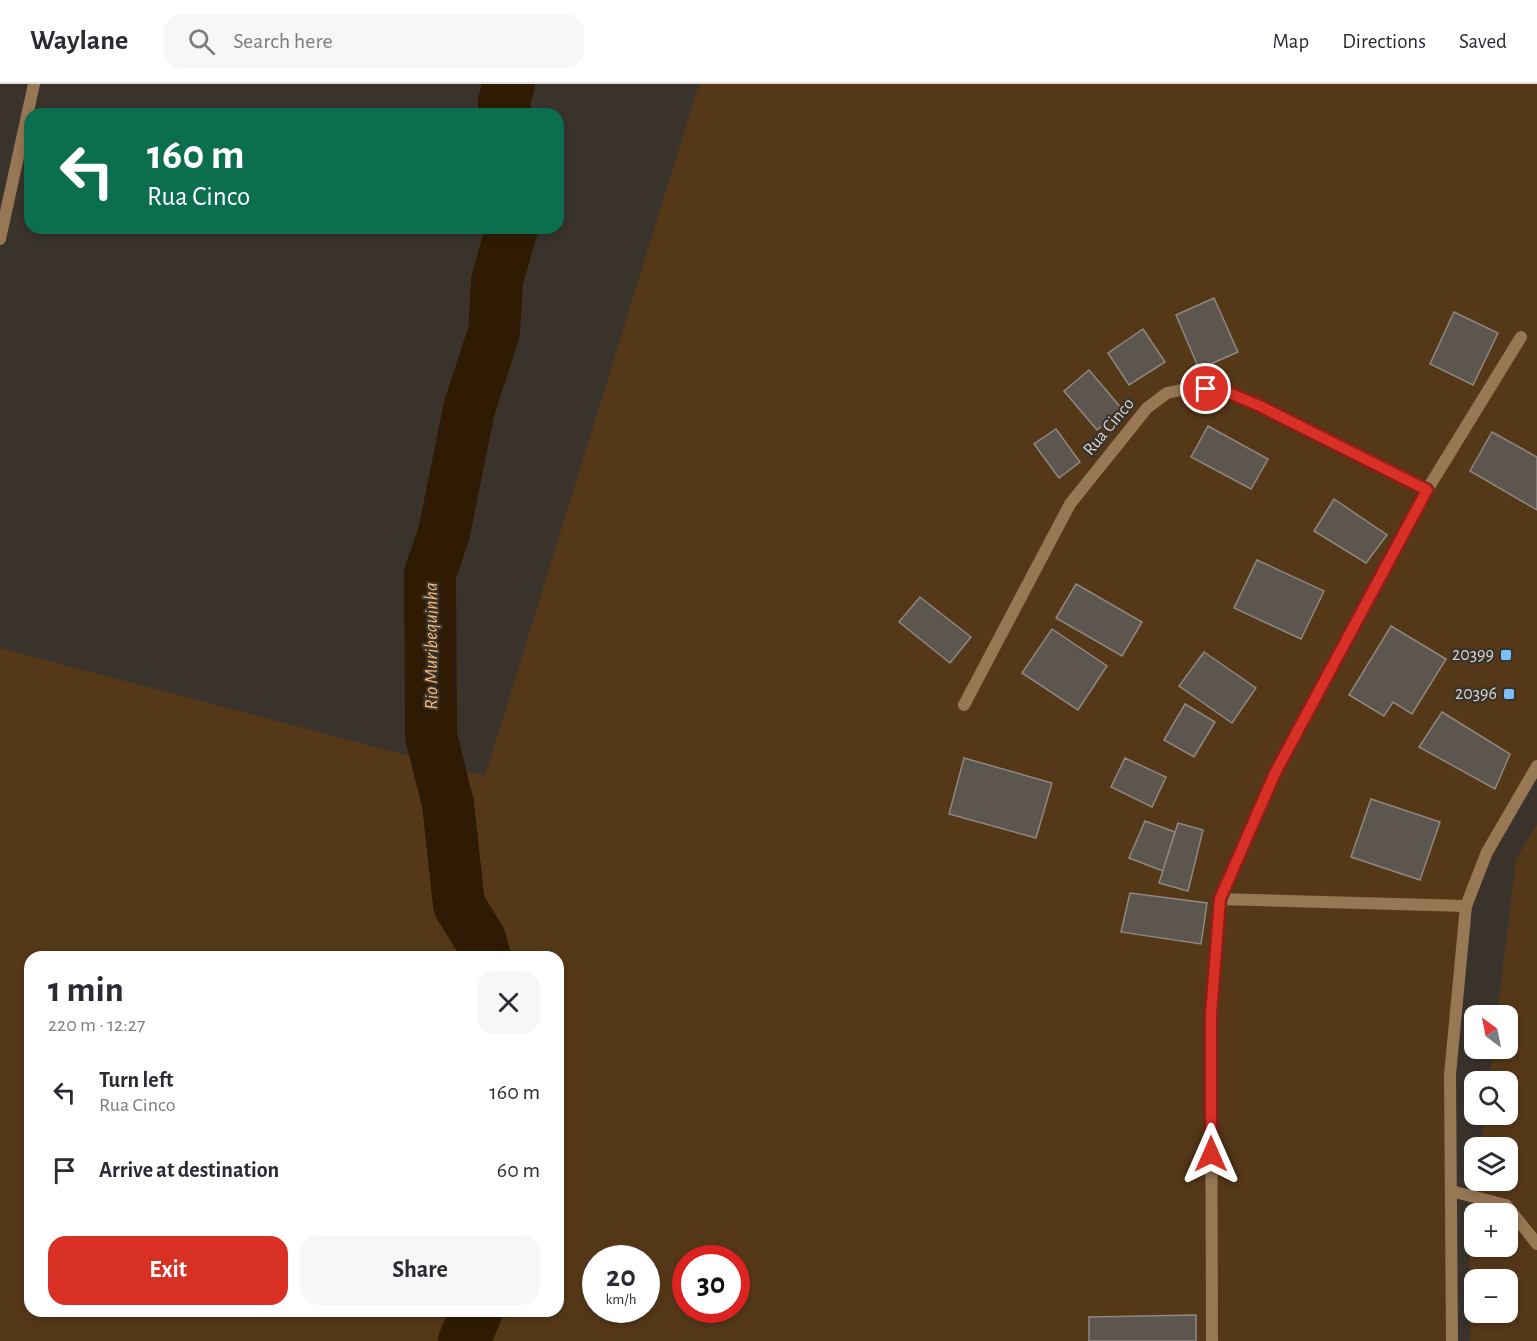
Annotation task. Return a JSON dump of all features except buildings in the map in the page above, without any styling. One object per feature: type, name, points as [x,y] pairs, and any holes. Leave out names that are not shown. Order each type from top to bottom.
[{"type":"street","points":[[29,108],[34,84]]},
{"type":"street","points":[[0,239],[24,130]]},
{"type":"street","points":[[1212,1341],[1211,1014],[1220,899],[1275,773],[1427,490],[1521,337]]},
{"type":"street","name":"Rua Cinco","points":[[964,705],[1070,504],[1147,408],[1167,393],[1191,387],[1222,390],[1260,406],[1427,490]]},
{"type":"street","points":[[1452,1341],[1450,1075],[1466,906],[1487,852],[1537,766]]},
{"type":"street","points":[[1220,899],[1466,906]]},
{"type":"street","points":[[1451,1191],[1506,1205],[1537,1244]]},
{"type":"shaded area","points":[[699,84],[1537,84],[1537,775],[1466,906],[1450,1094],[1448,1341],[0,1341],[0,648],[485,776]]},
{"type":"shaded area","points":[[1537,824],[1537,1341],[1470,1341],[1470,1323],[1518,1323],[1518,1269],[1469,1269],[1469,1257],[1518,1257],[1518,1203],[1474,1203],[1476,1191],[1518,1191],[1518,1137],[1482,1137],[1484,1125],[1518,1125],[1518,1071],[1490,1071],[1492,1059],[1518,1059],[1518,1005],[1498,1005],[1516,859]]},
{"type":"waterway","name":"Rio Muribequinha","points":[[505,108],[504,102],[509,84]]},
{"type":"waterway","name":"Rio Muribequinha","points":[[483,951],[480,939],[459,905],[448,804],[431,736],[430,574],[444,533],[469,409],[494,332],[497,281],[510,234]]},
{"type":"waterway","name":"Rio Muribequinha","points":[[464,1341],[474,1317]]},
{"type":"place","name":"20399","points":[[1506,655]]},
{"type":"place","name":"20396","points":[[1509,694]]},
{"type":"route","points":[[1206,389],[1222,390],[1260,406],[1427,490],[1275,773],[1220,899],[1211,1014],[1211,1154]]}]
